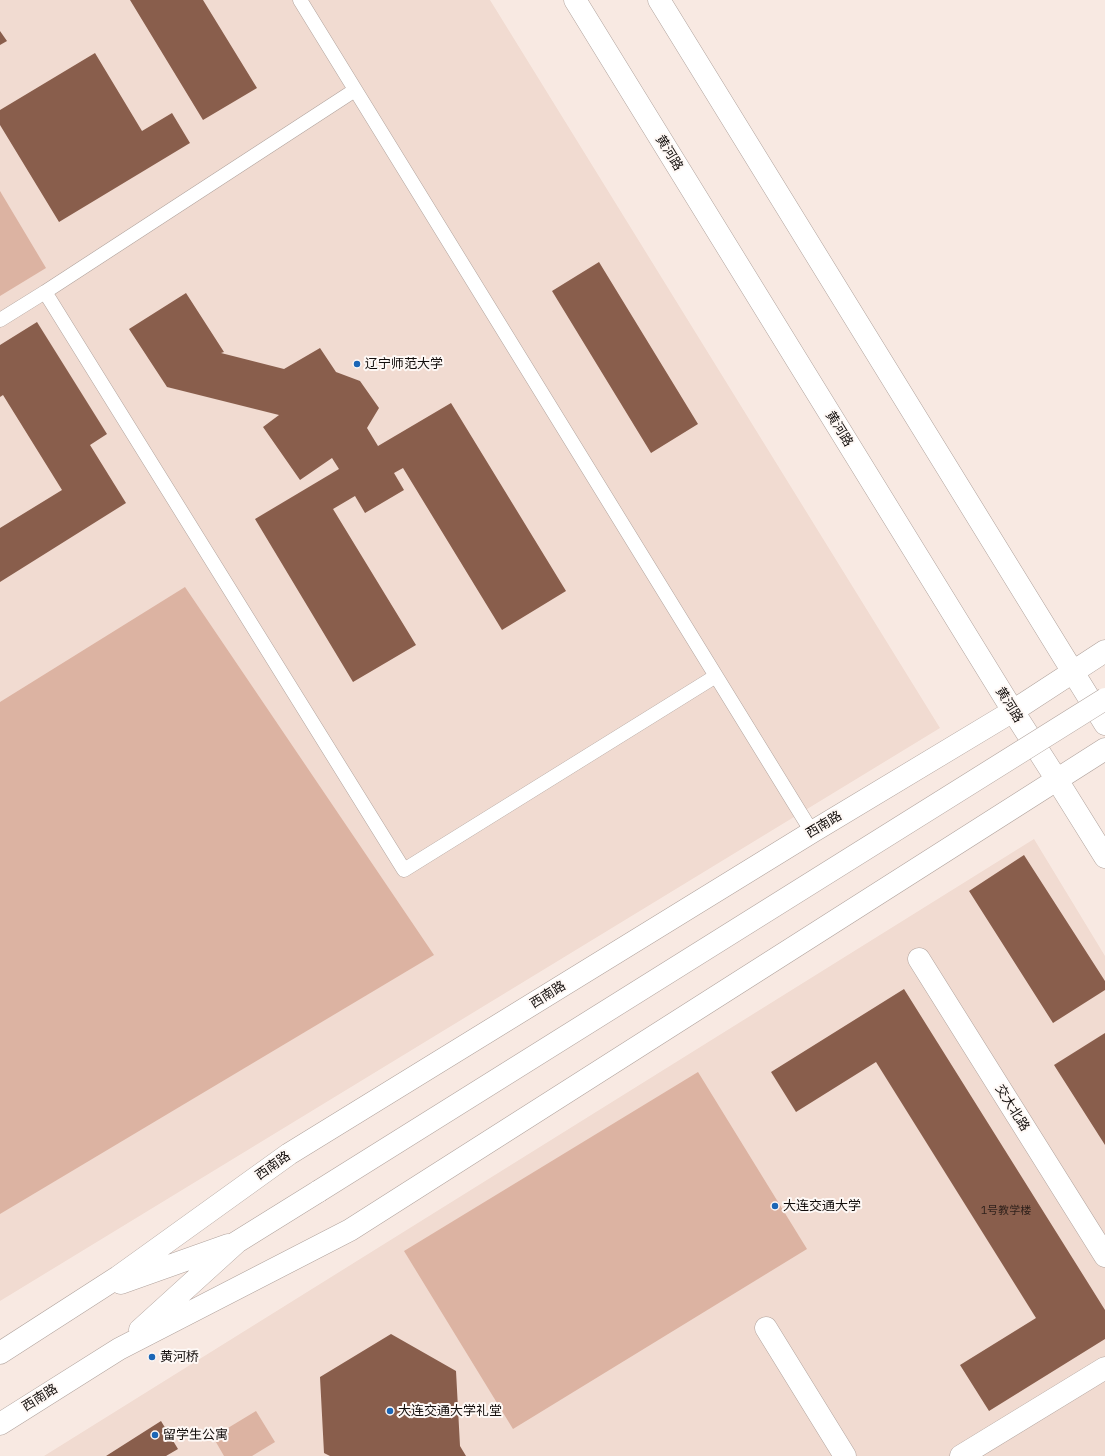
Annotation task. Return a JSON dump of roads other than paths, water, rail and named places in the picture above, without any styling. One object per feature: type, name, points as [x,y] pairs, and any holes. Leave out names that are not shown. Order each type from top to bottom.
[{"type":"main road","name":"黄河路","points":[[575,0],[1013,712],[1105,857]]},
{"type":"main road","points":[[658,0],[1105,724]]},
{"type":"main road","name":"西南路","points":[[0,1352],[118,1277],[289,1154],[812,832],[1013,712],[1105,651]]},
{"type":"main road","points":[[119,1349],[237,1242],[1105,699]]},
{"type":"main road","name":"西南路","points":[[0,1424],[119,1349],[350,1230],[1105,749]]},
{"type":"main road","name":"交大北路","points":[[919,959],[1105,1256]]},
{"type":"main road","points":[[92,1293],[237,1242]]},
{"type":"main road","points":[[766,1328],[845,1456]]},
{"type":"main road","points":[[962,1456],[1105,1368]]},
{"type":"lane","points":[[300,0],[812,832]]},
{"type":"lane","points":[[0,320],[355,90]]},
{"type":"lane","points":[[45,292],[404,870],[716,676]]},
{"type":"place","name":"辽宁师范大学","points":[[357,364]]},
{"type":"place","name":"大连交通大学","points":[[775,1206]]},
{"type":"place","name":"黄河桥","points":[[152,1357]]},
{"type":"place","name":"大连交通大学礼堂","points":[[390,1411]]},
{"type":"place","name":"留学生公寓","points":[[155,1435]]}]
